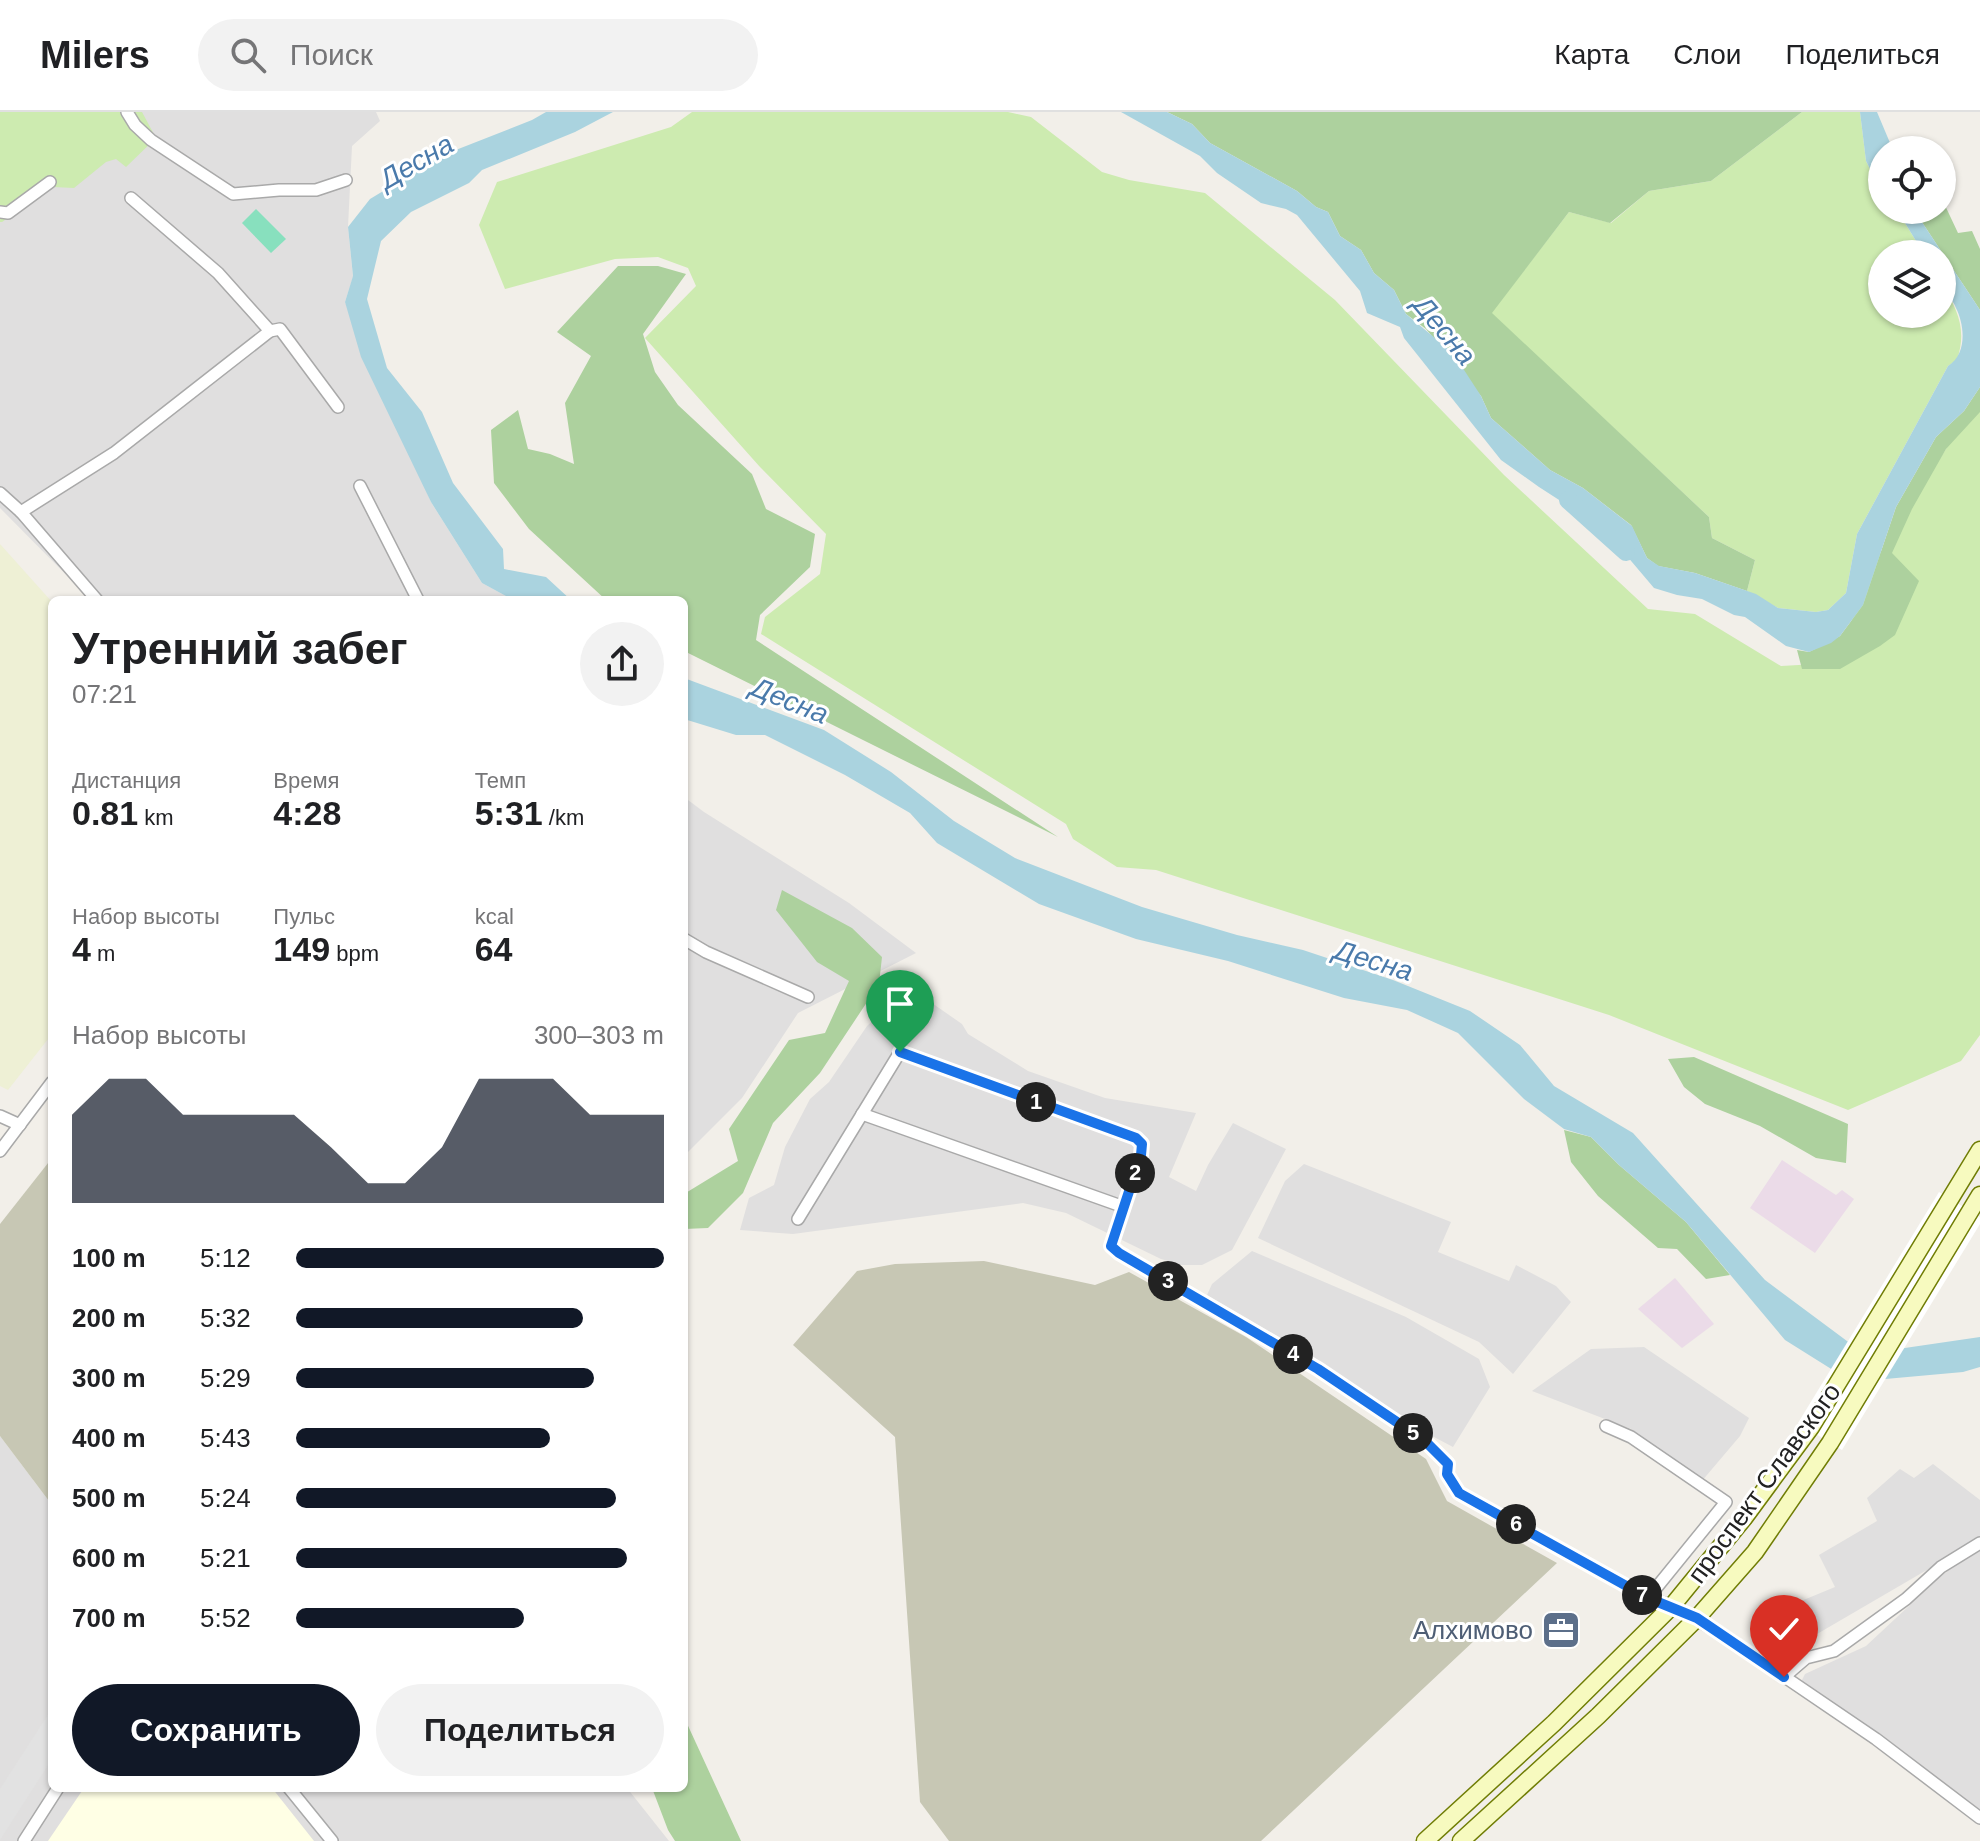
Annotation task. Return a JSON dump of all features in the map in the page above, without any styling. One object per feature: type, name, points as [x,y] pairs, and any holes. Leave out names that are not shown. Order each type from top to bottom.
[{"type":"main road","name":"проспект Славского","points":[[1425,1841],[1554,1723],[1672,1606],[1744,1518],[1811,1427],[1980,1150]]},
{"type":"main road","name":"проспект Славского","points":[[1461,1841],[1598,1716],[1697,1618],[1760,1545],[1830,1443],[1978,1198]]},
{"type":"street","points":[[127,112],[151,140],[233,194],[316,190],[346,180]]},
{"type":"street","points":[[0,212],[8,213],[50,182]]},
{"type":"street","points":[[131,198],[218,273],[270,331]]},
{"type":"street","points":[[21,512],[114,453],[270,331],[280,329],[338,407]]},
{"type":"street","points":[[360,486],[416,596]]},
{"type":"street","points":[[0,493],[21,512],[94,596]]},
{"type":"street","points":[[688,941],[808,997]]},
{"type":"street","points":[[798,1219],[900,1052],[1136,1138],[1142,1144],[1141,1155],[1111,1246],[1119,1253],[1318,1369],[1425,1441],[1448,1464],[1447,1474],[1459,1493],[1648,1598],[1697,1618],[1876,1739],[1980,1818]]},
{"type":"street","points":[[0,1151],[48,1087]]},
{"type":"street","points":[[862,1114],[1124,1207]]},
{"type":"street","points":[[0,1116],[20,1125]]},
{"type":"street","points":[[1606,1426],[1631,1437],[1726,1502],[1648,1598]]},
{"type":"street","points":[[1784,1677],[1806,1658],[1834,1651],[1906,1599],[1941,1567],[1980,1543]]},
{"type":"street","points":[[24,1841],[55,1792]]},
{"type":"street","points":[[292,1792],[332,1841]]},
{"type":"shaded area","points":[[138,112],[376,112],[380,121],[352,146],[348,227],[353,277],[345,302],[431,502],[482,583],[506,596],[87,596],[0,508],[0,161]]},
{"type":"shaded area","points":[[0,544],[48,598],[48,1039],[8,1090],[0,1086]]},
{"type":"shaded area","points":[[688,800],[849,903],[916,953],[798,1013],[742,1098],[688,1152]]},
{"type":"shaded area","points":[[899,997],[929,1001],[962,1024],[968,1034],[1028,1071],[1105,1098],[1196,1113],[1169,1177],[1196,1191],[1233,1123],[1286,1149],[1232,1250],[1202,1265],[1182,1265],[1161,1259],[1066,1213],[1023,1203],[793,1234],[740,1230],[749,1198],[774,1185],[785,1147],[810,1099],[829,1082],[867,1026]]},
{"type":"shaded area","points":[[1782,1160],[1836,1195],[1842,1190],[1854,1199],[1815,1253],[1750,1208]]},
{"type":"shaded area","points":[[48,1163],[48,1500],[0,1436],[0,1224]]},
{"type":"shaded area","points":[[1304,1164],[1451,1222],[1438,1252],[1509,1281],[1516,1265],[1556,1286],[1571,1302],[1513,1374],[1479,1342],[1258,1238],[1285,1181]]},
{"type":"shaded area","points":[[1252,1251],[1406,1317],[1479,1359],[1490,1387],[1453,1447],[1410,1427],[1318,1365],[1315,1358],[1207,1295],[1212,1284]]},
{"type":"shaded area","points":[[984,1261],[1095,1285],[1129,1272],[1246,1337],[1426,1459],[1447,1501],[1557,1563],[1261,1841],[949,1841],[920,1802],[895,1437],[793,1345],[857,1271],[895,1264]]},
{"type":"shaded area","points":[[1675,1278],[1714,1324],[1682,1348],[1638,1309]]},
{"type":"shaded area","points":[[1644,1347],[1749,1418],[1740,1436],[1701,1482],[1631,1429],[1532,1391],[1591,1349]]},
{"type":"shaded area","points":[[0,1436],[48,1500],[48,1792],[630,1792],[669,1841],[0,1841]]},
{"type":"shaded area","points":[[1933,1464],[1980,1500],[1980,1539],[1805,1641],[1789,1606],[1835,1587],[1819,1555],[1877,1521],[1867,1498],[1900,1469],[1914,1478]]},
{"type":"shaded area","points":[[1980,1545],[1980,1812],[1801,1682],[1805,1674],[1866,1646],[1939,1578]]},
{"type":"shaded area","points":[[48,1715],[48,1765],[0,1840],[0,1789]]},
{"type":"shaded area","points":[[81,1792],[275,1792],[314,1841],[48,1841]]},
{"type":"green space","points":[[0,112],[142,112],[156,138],[126,167],[116,159],[106,162],[74,188],[53,187],[0,222]]},
{"type":"green space","points":[[692,112],[1008,112],[1031,117],[1102,172],[1129,180],[1205,193],[1335,300],[1504,475],[1648,609],[1695,614],[1781,666],[1834,663],[1879,555],[1980,395],[1980,1035],[1961,1061],[1848,1110],[1609,1015],[1156,870],[1117,867],[1073,839],[1066,824],[761,634],[765,617],[820,574],[826,534],[760,467],[645,338],[696,286],[688,268],[658,257],[615,259],[505,289],[479,225],[497,182],[671,127]]},
{"type":"green space","points":[[1167,112],[1802,112],[1711,181],[1649,191],[1610,223],[1569,212],[1492,313],[1709,517],[1712,538],[1755,560],[1747,591],[1695,573],[1658,566],[1647,558],[1631,525],[1583,488],[1550,470],[1491,418],[1481,396],[1426,329],[1406,314],[1394,290],[1374,273],[1361,250],[1340,236],[1328,212],[1316,207],[1297,191],[1210,143],[1192,124]]},
{"type":"green space","points":[[1802,112],[1860,112],[1868,165],[1868,224],[1906,224],[1915,240],[1868,240],[1868,328],[1956,328],[1956,312],[1959,320],[1961,339],[1957,360],[1948,366],[1857,534],[1846,593],[1828,610],[1816,612],[1778,608],[1747,591],[1755,560],[1712,538],[1709,517],[1491,313],[1569,212],[1611,223],[1649,191],[1711,181]]},
{"type":"green space","points":[[256,209],[286,239],[271,253],[242,223]]},
{"type":"green space","points":[[1923,224],[1954,224],[1958,233],[1972,231],[1980,249],[1980,310],[1956,274],[1956,240],[1934,240]]},
{"type":"green space","points":[[618,266],[658,266],[686,274],[643,334],[655,372],[678,405],[752,474],[766,509],[815,534],[810,567],[760,615],[756,640],[1058,837],[688,653],[688,596],[602,596],[529,529],[494,483],[491,430],[518,410],[528,449],[574,464],[565,403],[591,356],[557,332]]},
{"type":"green space","points":[[1980,387],[1980,412],[1946,449],[1912,509],[1892,553],[1919,581],[1895,635],[1840,669],[1802,669],[1797,650],[1809,652],[1840,636],[1863,605],[1896,507],[1936,437],[1964,411]]},
{"type":"green space","points":[[782,890],[852,928],[882,957],[879,984],[820,1073],[773,1123],[743,1193],[708,1228],[688,1229],[688,1192],[738,1161],[729,1129],[789,1040],[825,1033],[849,981],[817,962],[776,910]]},
{"type":"green space","points":[[1694,1057],[1848,1124],[1846,1163],[1816,1158],[1760,1126],[1705,1104],[1684,1087],[1668,1059]]},
{"type":"green space","points":[[1564,1130],[1591,1137],[1686,1222],[1730,1275],[1706,1279],[1677,1249],[1658,1248],[1598,1196],[1571,1162]]},
{"type":"green space","points":[[688,1726],[741,1841],[675,1841],[654,1792],[688,1792]]},
{"type":"water","points":[[546,112],[613,112],[575,132],[482,170],[469,183],[411,212],[381,241],[367,299],[387,368],[422,412],[453,483],[503,549],[504,569],[546,577],[567,596],[506,596],[482,583],[431,502],[361,357],[345,302],[353,276],[348,227],[370,199],[443,155]]},
{"type":"water","points":[[1121,112],[1167,112],[1192,124],[1210,143],[1297,191],[1316,207],[1328,212],[1340,236],[1361,250],[1374,273],[1394,290],[1406,314],[1453,353],[1481,396],[1491,418],[1550,470],[1583,488],[1632,526],[1647,558],[1659,566],[1695,573],[1756,594],[1778,608],[1816,612],[1828,610],[1846,593],[1857,534],[1948,366],[1959,354],[1962,331],[1956,308],[1956,274],[1980,310],[1980,387],[1964,411],[1936,437],[1896,507],[1863,605],[1840,636],[1809,652],[1786,646],[1745,617],[1734,615],[1702,599],[1654,588],[1604,529],[1501,460],[1404,338],[1400,327],[1367,313],[1360,291],[1297,215],[1261,203],[1217,173],[1200,156]]},
{"type":"water","points":[[1860,112],[1877,112],[1887,136],[1868,136],[1868,165]]},
{"type":"water","points":[[1906,224],[1923,224],[1934,240],[1915,240]]},
{"type":"water","points":[[688,679],[824,730],[891,772],[954,821],[1015,858],[1142,907],[1237,935],[1303,950],[1393,980],[1470,1011],[1520,1045],[1554,1086],[1633,1133],[1765,1280],[1851,1344],[1898,1349],[1980,1337],[1980,1367],[1963,1372],[1852,1382],[1785,1340],[1686,1222],[1591,1137],[1564,1129],[1524,1099],[1458,1033],[1407,1010],[1344,998],[1228,961],[1136,939],[1039,904],[937,843],[910,813],[845,775],[765,735],[736,735],[688,720]]},
{"type":"pier","points":[[1939,1192],[1980,1217],[1980,1224],[1842,1450],[1798,1423]]},
{"type":"waterway","name":"Десна","points":[[1568,500],[1626,552]]},
{"type":"place","name":"Алхимово","points":[[1561,1630]]},
{"type":"route","points":[[900,1052],[1136,1138],[1142,1144],[1141,1155],[1111,1246],[1119,1253],[1318,1369],[1425,1441],[1448,1464],[1447,1474],[1459,1493],[1648,1598],[1697,1618],[1784,1677]]}]
